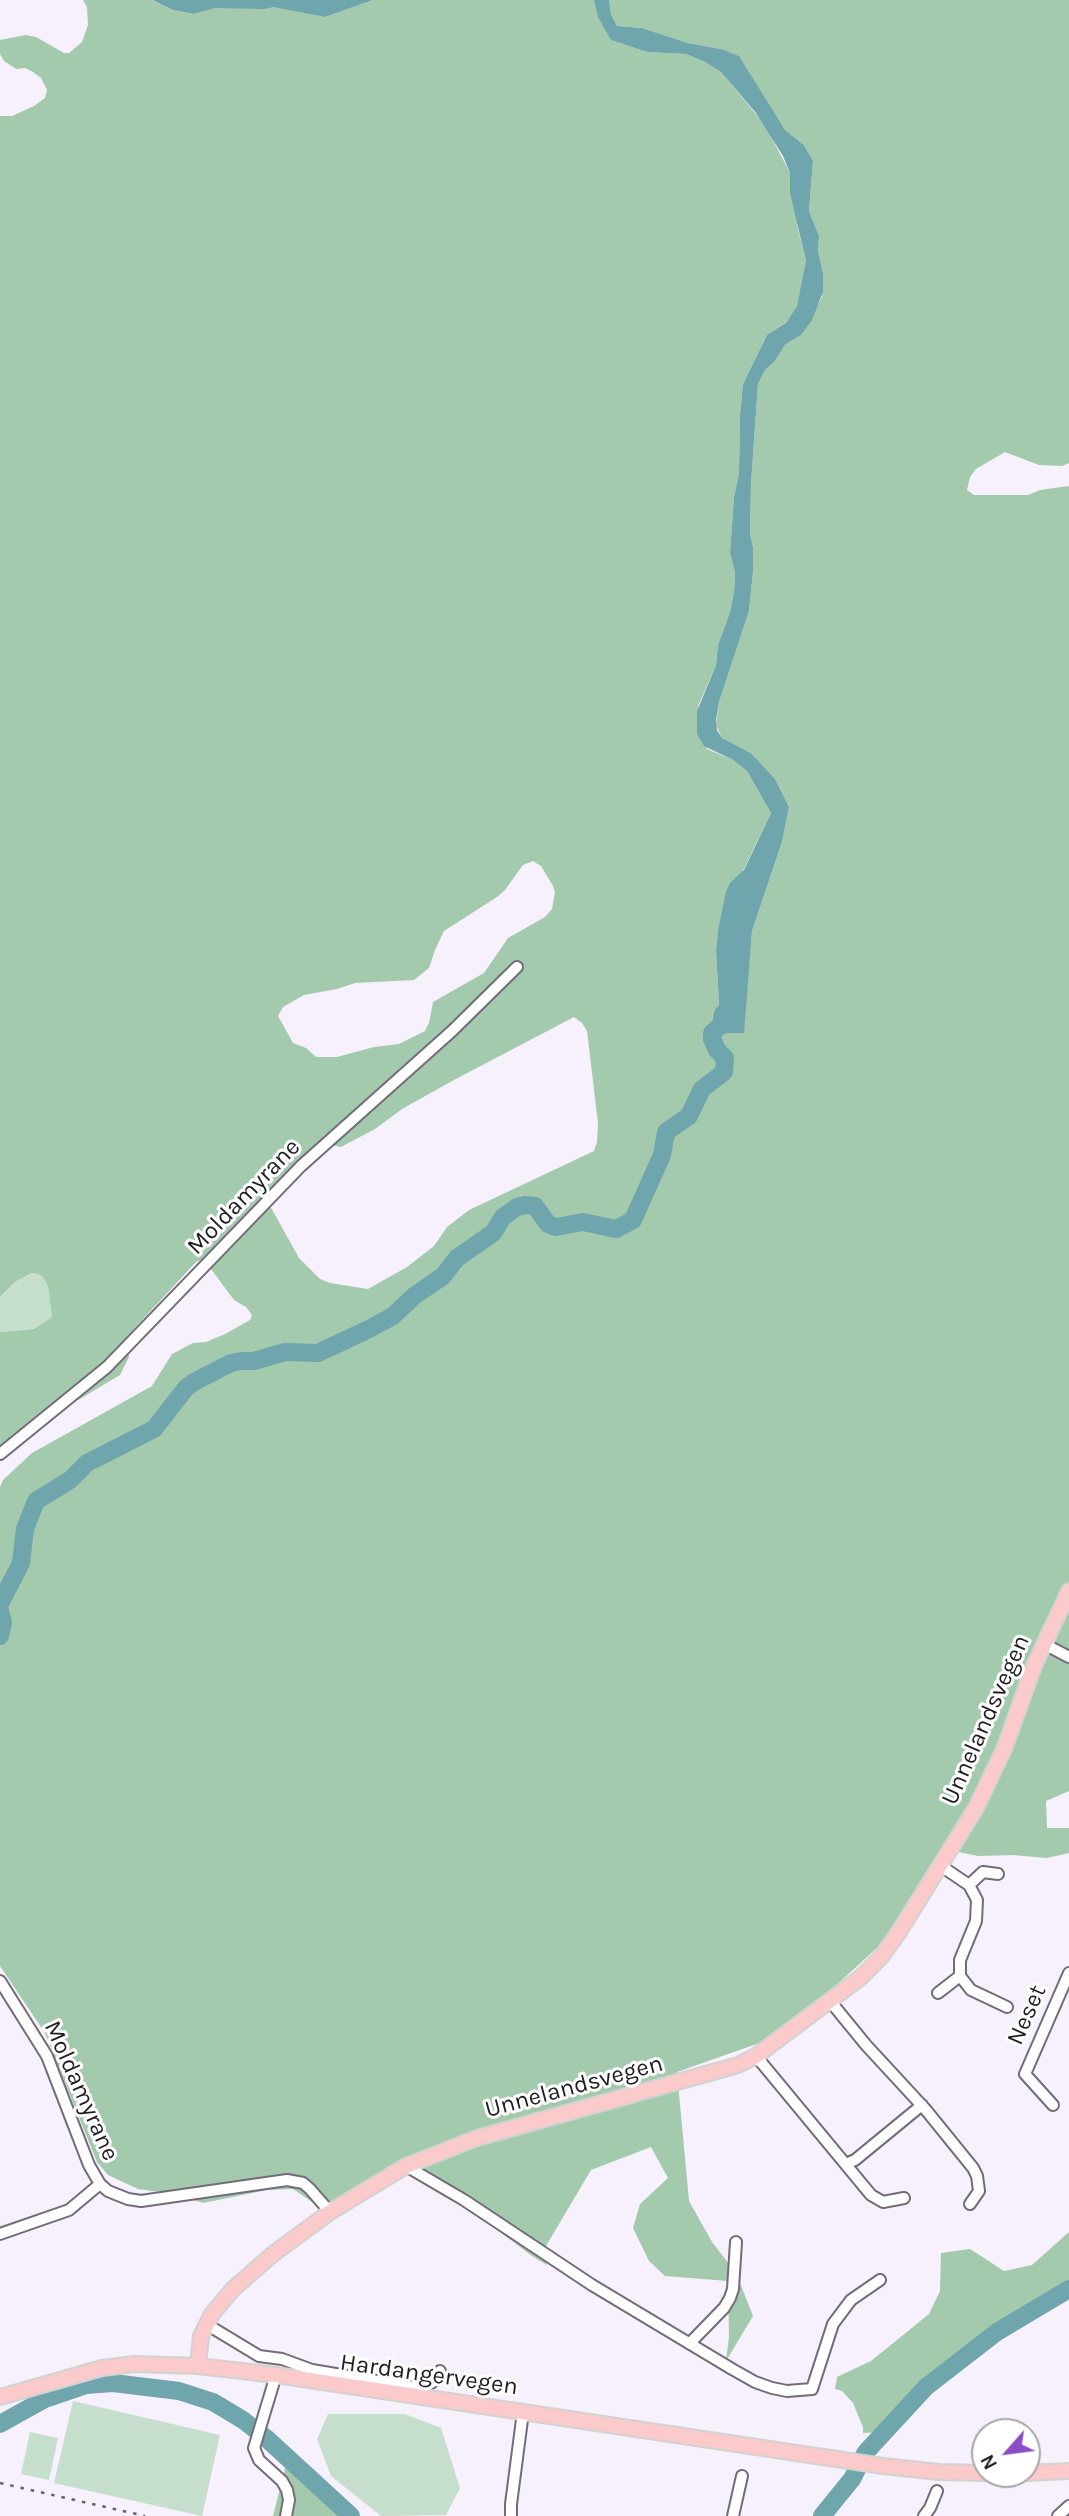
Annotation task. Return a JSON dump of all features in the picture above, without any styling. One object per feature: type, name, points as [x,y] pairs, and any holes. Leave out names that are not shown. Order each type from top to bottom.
[{"type":"main road","name":"Unnelandsvegen","points":[[198,2366],[201,2336],[206,2324],[239,2284],[273,2254],[330,2212],[406,2166],[477,2138],[720,2071],[756,2056],[860,1978],[881,1956],[941,1866],[992,1778],[1044,1644],[1069,1591]]},
{"type":"main road","name":"Hardangervegen","points":[[0,2397],[102,2368],[135,2364],[198,2366],[276,2375],[883,2466],[971,2473]]},
{"type":"main road","points":[[1041,2472],[1069,2471]]},
{"type":"street","name":"Moldamyrane","points":[[0,1454],[107,1367],[301,1166],[452,1031],[517,967]]},
{"type":"street","points":[[1044,1644],[1069,1657]]},
{"type":"street","points":[[941,1866],[969,1885],[975,1895],[978,1912],[960,1960],[960,1976],[971,1990],[1007,2007]]},
{"type":"street","points":[[969,1885],[983,1872],[998,1874]]},
{"type":"street","name":"Neset","points":[[1054,2105],[1025,2074],[1069,1973]]},
{"type":"street","points":[[939,1993],[960,1976]]},
{"type":"street","name":"Moldamyrane","points":[[0,1981],[47,2056],[89,2165],[100,2184]]},
{"type":"street","points":[[830,2001],[866,2045],[922,2105],[977,2176],[979,2191],[970,2204]]},
{"type":"street","points":[[756,2056],[877,2200],[890,2202],[904,2198]]},
{"type":"street","points":[[846,2164],[855,2160],[922,2105]]},
{"type":"street","points":[[406,2166],[464,2200],[592,2285],[755,2382],[787,2391],[812,2389],[833,2324],[851,2300],[880,2280]]},
{"type":"street","points":[[0,2234],[69,2210],[100,2184],[117,2196],[141,2201],[287,2180],[303,2183],[330,2212]]},
{"type":"street","points":[[691,2343],[730,2298],[736,2242]]},
{"type":"street","points":[[206,2324],[259,2356],[282,2359],[312,2370],[413,2387],[432,2383],[439,2371]]},
{"type":"street","points":[[276,2375],[254,2443],[255,2454],[287,2490],[289,2500],[286,2516]]},
{"type":"street","points":[[511,2516],[523,2412]]},
{"type":"street","points":[[733,2516],[742,2476]]},
{"type":"street","points":[[924,2516],[937,2491]]},
{"type":"street","points":[[1058,2516],[1069,2506]]},
{"type":"green space","points":[[83,0],[151,0],[173,10],[192,14],[216,8],[278,7],[325,17],[373,0],[594,0],[611,40],[647,52],[686,54],[705,62],[721,72],[765,125],[790,173],[798,229],[806,261],[798,304],[791,319],[767,335],[743,384],[739,473],[734,497],[730,553],[735,572],[734,592],[718,645],[716,665],[698,706],[707,749],[733,760],[747,771],[771,813],[723,912],[718,930],[716,950],[719,1005],[717,1024],[710,1031],[714,1034],[743,1033],[752,931],[782,842],[789,807],[775,779],[751,753],[722,738],[716,725],[719,702],[749,611],[753,572],[750,534],[751,484],[758,384],[765,370],[775,361],[785,345],[801,335],[822,297],[823,273],[818,251],[819,236],[809,211],[813,161],[804,145],[785,130],[746,67],[721,49],[688,43],[642,28],[617,26],[611,14],[609,0],[1069,0],[1069,463],[1062,466],[1039,465],[1005,452],[976,469],[970,477],[967,490],[974,495],[1028,495],[1040,490],[1069,486],[1069,1791],[1046,1801],[1047,1828],[1069,1828],[1069,1853],[1047,1858],[978,1856],[944,1849],[879,1946],[819,2001],[765,2041],[677,2072],[689,2201],[712,2242],[736,2273],[753,2316],[726,2361],[729,2337],[728,2281],[665,2276],[649,2261],[633,2228],[640,2204],[668,2178],[651,2147],[591,2170],[543,2251],[547,2265],[414,2167],[335,2211],[321,2208],[293,2189],[267,2190],[203,2203],[173,2194],[138,2189],[108,2175],[97,2162],[45,2033],[0,1966],[0,1487],[3,1480],[32,1453],[152,1386],[172,1354],[193,1343],[206,1342],[225,1334],[250,1320],[252,1315],[246,1307],[234,1300],[211,1269],[201,1260],[196,1262],[132,1331],[128,1339],[129,1357],[120,1375],[80,1399],[53,1406],[40,1413],[0,1447],[0,1332],[33,1329],[52,1317],[48,1286],[42,1276],[37,1274],[32,1273],[15,1282],[0,1297],[0,116],[12,116],[34,106],[45,98],[47,90],[41,78],[33,72],[25,68],[16,69],[4,61],[0,54],[0,40],[26,35],[69,53],[82,42],[88,25],[87,7]],"holes":[[[533,861],[541,866],[553,886],[555,892],[552,909],[545,917],[508,938],[484,973],[433,1002],[425,1031],[399,1044],[374,1047],[337,1057],[316,1057],[306,1048],[293,1043],[278,1016],[283,1007],[304,995],[355,983],[414,980],[429,968],[444,931],[497,897],[523,865]],[[574,1017],[587,1031],[598,1123],[594,1151],[469,1210],[447,1227],[434,1246],[407,1267],[368,1289],[320,1279],[299,1258],[269,1204],[327,1144],[341,1147],[452,1081]]]},
{"type":"green space","points":[[33,1273],[42,1276],[48,1286],[52,1317],[32,1329],[0,1332],[0,1297],[15,1282]]},
{"type":"green space","points":[[1069,2232],[1069,2296],[991,2343],[882,2432],[863,2433],[853,2403],[842,2391],[835,2389],[837,2377],[871,2361],[929,2314],[940,2291],[941,2253],[970,2249],[1004,2271],[1032,2265]]},
{"type":"green space","points":[[73,2401],[220,2435],[202,2516],[54,2483]]},
{"type":"green space","points":[[328,2414],[405,2414],[441,2428],[460,2488],[446,2515],[381,2516],[331,2476],[317,2439]]},
{"type":"green space","points":[[30,2432],[58,2438],[49,2480],[21,2474]]},
{"type":"green space","points":[[287,2461],[308,2471],[329,2499],[347,2516],[273,2516]]},
{"type":"water","points":[[152,0],[373,0],[325,17],[273,7],[216,8],[193,14],[173,10]]},
{"type":"water","points":[[594,0],[609,0],[611,14],[617,26],[642,28],[739,56],[785,130],[804,145],[813,161],[809,211],[819,236],[823,292],[812,320],[801,335],[785,345],[775,361],[765,370],[758,384],[751,484],[750,534],[753,572],[749,611],[719,702],[716,720],[717,730],[722,738],[751,753],[775,779],[789,807],[782,842],[752,931],[744,1033],[710,1032],[717,1024],[719,1005],[716,950],[718,930],[730,883],[744,870],[771,813],[747,771],[733,760],[704,746],[697,734],[697,711],[716,665],[718,645],[734,592],[735,572],[730,553],[734,497],[739,473],[743,384],[767,335],[787,322],[797,306],[806,261],[790,193],[790,173],[783,156],[756,113],[721,72],[705,62],[686,54],[647,52],[611,40],[598,17]]},
{"type":"waterway","points":[[0,1604],[21,1563],[25,1529],[36,1501],[70,1480],[87,1463],[154,1429],[186,1388],[194,1382],[231,1363],[254,1361],[285,1352],[318,1353],[393,1316],[414,1296],[443,1276],[457,1258],[493,1233],[503,1217],[517,1207],[535,1206],[548,1224],[556,1227],[583,1222],[616,1229],[633,1220],[662,1155],[666,1132],[689,1116],[702,1089],[724,1072],[725,1058],[712,1039],[712,1033],[721,1025],[723,1014]]},
{"type":"waterway","points":[[0,1611],[3,1623],[0,1636]]},
{"type":"waterway","points":[[822,2516],[852,2479],[866,2452],[926,2387],[997,2332],[1069,2289]]},
{"type":"waterway","points":[[0,2424],[45,2399],[86,2385],[113,2383],[179,2391],[213,2402],[243,2420],[351,2516]]},
{"type":"railway","points":[[0,2483],[145,2516]]}]
